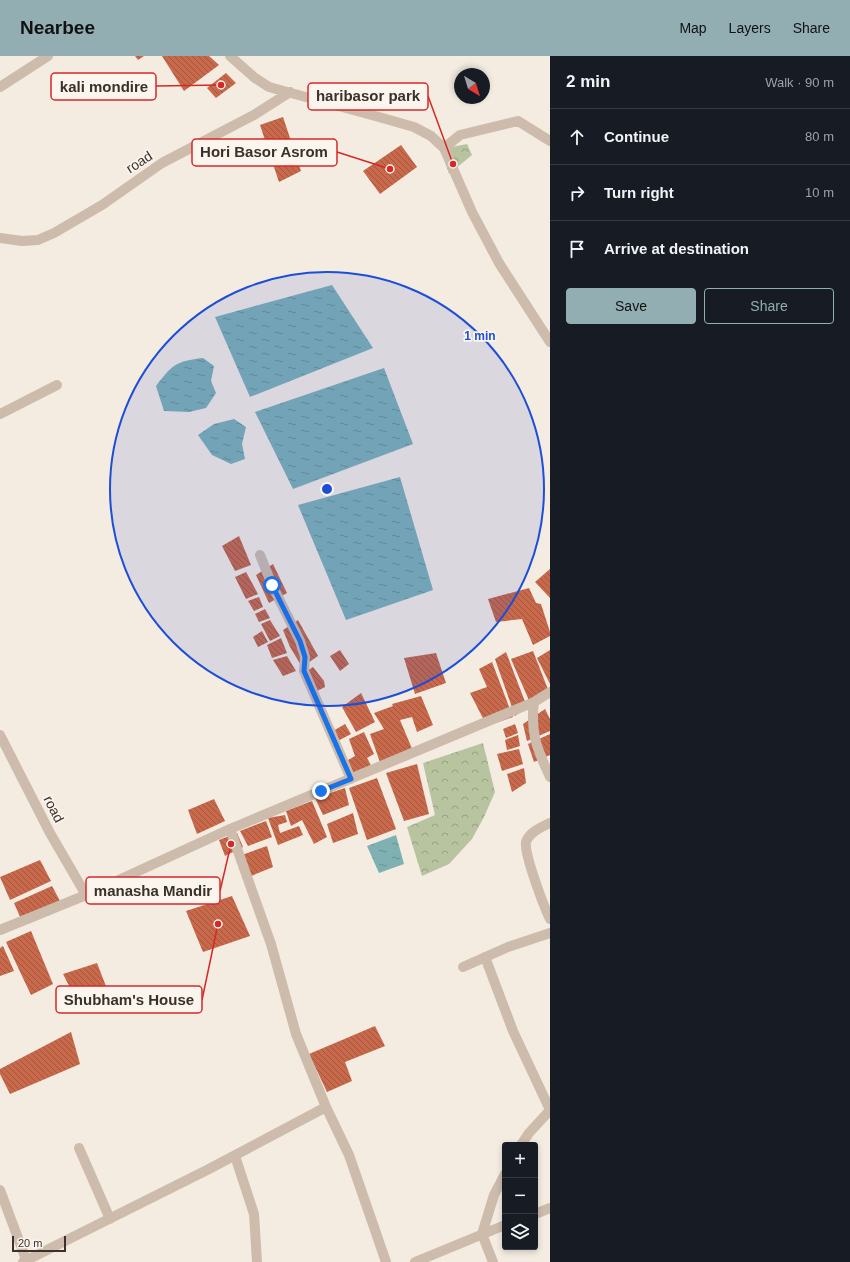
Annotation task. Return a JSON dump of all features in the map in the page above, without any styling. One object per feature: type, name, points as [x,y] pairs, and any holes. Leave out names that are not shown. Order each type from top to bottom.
[{"type":"street","points":[[0,87],[48,56]]},
{"type":"street","points":[[230,56],[255,78],[269,87],[414,127],[431,136],[444,148],[472,212],[499,263],[550,342]]},
{"type":"street","name":"road","points":[[0,238],[22,241],[38,240],[54,233],[102,205],[162,163],[254,115],[290,92]]},
{"type":"street","points":[[444,148],[460,135],[518,121],[550,141]]},
{"type":"street","points":[[0,414],[57,385]]},
{"type":"street","points":[[260,555],[272,585],[300,641],[305,657],[304,671],[351,779]]},
{"type":"street","points":[[0,930],[86,895],[230,828],[534,702],[550,692]]},
{"type":"street","points":[[534,702],[532,722],[534,739],[550,777]]},
{"type":"street","name":"road","points":[[0,734],[50,834],[86,895]]},
{"type":"street","points":[[550,823],[533,833],[526,841],[526,854],[550,920]]},
{"type":"street","points":[[230,828],[271,944],[296,1034],[326,1107],[349,1155],[386,1262]]},
{"type":"street","points":[[464,967],[485,957],[550,933]]},
{"type":"street","points":[[485,957],[513,1031],[550,1110],[529,1133],[523,1142]]},
{"type":"street","points":[[0,1190],[25,1261],[235,1156],[326,1107]]},
{"type":"street","points":[[79,1148],[110,1219]]},
{"type":"street","points":[[235,1156],[254,1214],[257,1262]]},
{"type":"street","points":[[493,1262],[482,1234],[494,1195],[503,1178]]},
{"type":"street","points":[[538,1213],[550,1208]]},
{"type":"street","points":[[415,1262],[502,1226]]},
{"type":"green space","points":[[467,144],[472,155],[449,174],[441,149]]},
{"type":"green space","points":[[483,743],[495,792],[484,817],[472,839],[449,864],[422,876],[407,827],[435,815],[423,763]]},
{"type":"water","points":[[332,285],[373,348],[250,397],[215,317]]},
{"type":"water","points":[[203,358],[214,366],[211,381],[216,393],[206,408],[189,412],[164,411],[156,386],[166,373],[175,365]]},
{"type":"water","points":[[384,368],[413,444],[293,489],[255,412]]},
{"type":"water","points":[[234,419],[246,427],[242,444],[245,459],[231,464],[212,455],[198,435],[214,424]]},
{"type":"water","points":[[400,477],[433,590],[346,620],[298,505]]},
{"type":"water","points":[[396,835],[404,864],[379,873],[367,846]]},
{"type":"building","points":[[135,56],[144,56],[138,60]]},
{"type":"building","points":[[162,56],[209,56],[219,65],[184,91]]},
{"type":"building","points":[[226,73],[236,83],[216,98],[207,88]]},
{"type":"building","points":[[283,117],[301,171],[279,182],[260,125]]},
{"type":"building","points":[[401,145],[417,167],[380,194],[363,171]]},
{"type":"building","points":[[239,536],[251,565],[235,571],[222,546]]},
{"type":"building","points":[[273,564],[287,593],[269,603],[256,575]]},
{"type":"building","points":[[550,569],[550,598],[535,582]]},
{"type":"building","points":[[246,572],[258,594],[246,599],[235,577]]},
{"type":"building","points":[[529,588],[536,603],[541,604],[550,632],[550,636],[533,645],[522,619],[496,622],[488,599]]},
{"type":"building","points":[[259,597],[263,607],[254,611],[248,601]]},
{"type":"building","points":[[265,609],[270,618],[259,622],[255,614]]},
{"type":"building","points":[[270,620],[280,636],[270,641],[261,624]]},
{"type":"building","points":[[298,620],[318,656],[302,667],[290,647],[283,630]]},
{"type":"building","points":[[262,631],[268,642],[258,647],[253,637]]},
{"type":"building","points":[[281,638],[287,653],[272,658],[267,645]]},
{"type":"building","points":[[340,650],[349,664],[340,671],[330,656]]},
{"type":"building","points":[[550,650],[550,684],[537,658]]},
{"type":"building","points":[[533,651],[549,692],[531,705],[511,659]]},
{"type":"building","points":[[506,652],[527,707],[515,716],[495,659]]},
{"type":"building","points":[[436,653],[446,683],[415,694],[404,658]]},
{"type":"building","points":[[287,656],[296,671],[283,676],[273,660]]},
{"type":"building","points":[[492,662],[513,717],[487,726],[470,693],[487,687],[479,669]]},
{"type":"building","points":[[313,667],[324,681],[325,687],[311,694],[307,671]]},
{"type":"building","points":[[361,693],[375,722],[356,732],[342,707]]},
{"type":"building","points":[[421,696],[433,725],[417,732],[412,717],[400,720],[413,751],[381,765],[370,734],[384,729],[374,713],[393,706],[392,704]]},
{"type":"building","points":[[545,709],[550,719],[550,731],[527,741],[523,724]]},
{"type":"building","points":[[345,724],[351,734],[332,744],[328,734]]},
{"type":"building","points":[[515,724],[518,733],[506,738],[503,729]]},
{"type":"building","points":[[364,732],[374,754],[367,758],[373,769],[346,779],[343,763],[355,756],[349,739]]},
{"type":"building","points":[[550,734],[550,755],[534,762],[528,744]]},
{"type":"building","points":[[518,735],[520,746],[507,750],[505,740]]},
{"type":"building","points":[[519,749],[523,764],[502,771],[497,754]]},
{"type":"building","points":[[417,764],[429,814],[404,821],[386,773]]},
{"type":"building","points":[[524,768],[526,783],[512,792],[507,774]]},
{"type":"building","points":[[377,778],[396,829],[367,840],[349,788]]},
{"type":"building","points":[[345,788],[349,805],[323,815],[315,798]]},
{"type":"building","points":[[214,799],[225,821],[197,834],[188,810]]},
{"type":"building","points":[[312,801],[327,837],[314,844],[302,820],[291,826],[286,811]]},
{"type":"building","points":[[353,813],[358,834],[333,843],[327,824]]},
{"type":"building","points":[[285,815],[287,822],[278,825],[280,833],[299,826],[303,835],[278,845],[268,818]]},
{"type":"building","points":[[266,821],[272,837],[248,846],[240,831]]},
{"type":"building","points":[[237,833],[243,847],[225,856],[219,840]]},
{"type":"building","points":[[267,846],[273,867],[244,879],[236,857]]},
{"type":"building","points":[[40,860],[51,881],[10,900],[0,877]]},
{"type":"building","points":[[52,886],[60,901],[21,919],[14,903]]},
{"type":"building","points":[[232,896],[250,936],[203,952],[186,911]]},
{"type":"building","points":[[31,931],[53,984],[31,995],[6,942]]},
{"type":"building","points":[[3,946],[14,971],[0,976],[0,948]]},
{"type":"building","points":[[97,963],[109,994],[81,1009],[63,974]]},
{"type":"building","points":[[375,1026],[385,1046],[345,1062],[352,1081],[327,1092],[309,1054]]},
{"type":"building","points":[[71,1032],[80,1064],[10,1094],[0,1074],[0,1069]]},
{"type":"place","name":"kali mondire","points":[[221,85]]},
{"type":"place","name":"haribasor park","points":[[453,164]]},
{"type":"place","name":"Hori Basor Asrom","points":[[390,169]]},
{"type":"place","name":"manasha Mandir","points":[[231,844]]},
{"type":"place","name":"Shubham's House","points":[[218,924]]},
{"type":"route","points":[[272,585],[300,641],[305,657],[304,671],[316,695],[351,779],[321,791]]}]
